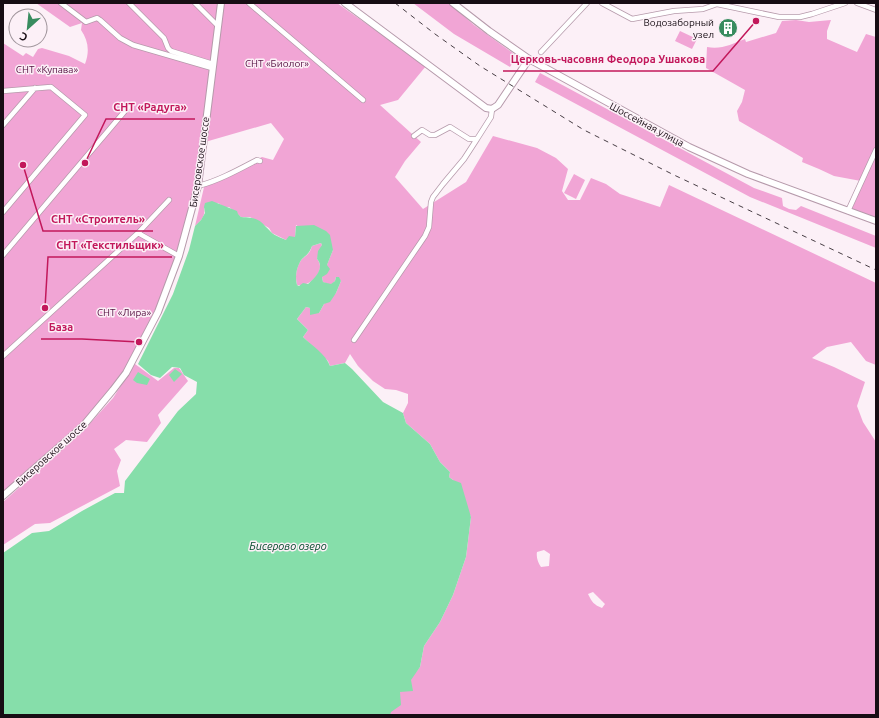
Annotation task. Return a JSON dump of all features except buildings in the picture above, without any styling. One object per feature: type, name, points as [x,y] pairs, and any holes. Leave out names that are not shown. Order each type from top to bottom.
[{"type":"main road","name":"Бисеровское шоссе","points":[[3,496],[83,426],[126,373],[158,312],[179,256],[198,186],[221,3]]},
{"type":"main road","points":[[345,3],[486,108],[492,109],[498,105],[529,58]]},
{"type":"main road","name":"Шоссейная улица","points":[[453,3],[489,31],[529,58],[580,88],[708,156],[781,187],[876,222]]},
{"type":"street","points":[[61,3],[86,22],[97,18],[120,38],[133,45],[212,66]]},
{"type":"street","points":[[129,3],[164,38],[168,48],[171,51],[212,66]]},
{"type":"street","points":[[195,3],[218,26]]},
{"type":"street","points":[[249,3],[363,100]]},
{"type":"street","points":[[602,3],[632,19],[674,11],[703,9],[717,4],[788,18],[812,14],[845,3]]},
{"type":"street","points":[[857,3],[876,10]]},
{"type":"street","points":[[541,52],[584,4]]},
{"type":"street","points":[[3,90],[51,87],[85,115],[3,212]]},
{"type":"street","points":[[3,125],[34,88]]},
{"type":"street","points":[[3,255],[130,105]]},
{"type":"street","points":[[354,340],[425,236],[429,227],[431,202],[433,197],[464,159],[491,117],[492,109]]},
{"type":"street","points":[[414,136],[422,130],[430,135],[435,135],[450,127],[469,139],[477,139]]},
{"type":"street","points":[[848,211],[876,150]]},
{"type":"street","points":[[198,186],[207,184],[257,160],[260,161]]},
{"type":"street","points":[[3,356],[138,233],[169,200]]},
{"type":"street","points":[[138,233],[179,256]]},
{"type":"green space","points":[[36,3],[218,3],[195,186],[177,255],[156,310],[125,369],[81,424],[3,493],[3,43],[8,46],[8,48],[11,48],[23,56],[26,53],[33,57],[38,49],[42,48],[69,56],[85,64],[88,50],[87,42],[81,30],[82,23],[70,27],[48,11],[48,8],[43,8]]},
{"type":"green space","name":"СНТ «Биолог»","points":[[223,3],[337,3],[426,66],[398,100],[380,105],[421,142],[405,161],[395,177],[423,209],[466,182],[493,136],[537,148],[556,158],[568,169],[562,191],[568,200],[580,200],[591,178],[606,184],[620,194],[660,207],[669,185],[876,283],[876,365],[866,361],[851,342],[827,347],[812,358],[865,382],[857,406],[863,422],[876,442],[876,715],[390,715],[400,692],[420,667],[424,646],[440,622],[453,595],[466,557],[471,517],[453,480],[449,477],[450,472],[440,462],[430,444],[406,423],[403,413],[408,403],[408,394],[396,390],[385,389],[373,381],[358,366],[350,354],[345,363],[330,366],[328,361],[303,337],[308,330],[297,319],[306,307],[319,313],[324,304],[336,293],[341,281],[336,277],[335,281],[331,285],[323,282],[322,277],[333,250],[296,225],[295,237],[286,240],[272,233],[269,228],[250,217],[241,217],[229,207],[224,207],[218,203],[204,208],[202,218],[195,226],[205,183],[262,157],[273,160],[284,139],[271,123],[205,142]],"holes":[[[544,550],[550,554],[549,566],[541,567],[537,552]],[[593,592],[605,604],[602,608],[595,604],[588,594]]]},
{"type":"green space","points":[[413,3],[449,3],[474,25],[517,56],[510,67],[454,34]]},
{"type":"green space","points":[[796,20],[809,22],[831,20],[827,31],[827,39],[857,52],[866,34],[876,37],[876,150],[861,181],[834,176],[802,162],[803,158],[739,121],[737,111],[742,102],[745,90],[706,68],[707,47],[722,47],[745,39],[746,42],[776,33],[782,21]]},
{"type":"green space","points":[[680,31],[697,39],[692,49],[675,41]]},
{"type":"green space","points":[[540,73],[754,188],[782,198],[783,206],[789,209],[796,210],[801,206],[876,236],[876,248],[750,197],[535,82]]},
{"type":"green space","points":[[876,157],[876,218],[852,209],[862,183]]},
{"type":"green space","points":[[574,174],[585,180],[576,199],[564,193]]},
{"type":"green space","points":[[321,243],[322,245],[317,259],[320,263],[320,268],[316,277],[307,284],[297,285],[296,273],[300,262],[308,254],[312,246]]},
{"type":"green space","points":[[135,364],[158,381],[174,368],[179,368],[188,381],[158,415],[161,423],[147,442],[126,440],[114,449],[121,460],[117,471],[120,486],[50,523],[35,524],[3,545],[3,502],[84,430],[113,398]]},
{"type":"water","name":"Бисерово озеро","points":[[212,201],[237,211],[241,217],[259,220],[276,236],[286,240],[289,236],[295,237],[296,226],[314,225],[326,231],[330,235],[333,250],[327,265],[330,269],[327,274],[322,277],[323,282],[331,284],[335,281],[336,277],[339,277],[341,281],[330,302],[324,304],[319,313],[310,315],[310,308],[306,307],[297,319],[308,330],[303,337],[322,354],[330,366],[345,363],[383,402],[403,413],[406,423],[430,444],[440,462],[450,472],[449,477],[461,483],[471,517],[466,557],[453,595],[440,622],[424,646],[420,667],[411,680],[413,691],[400,692],[401,705],[391,712],[390,715],[3,715],[3,553],[32,533],[49,531],[115,493],[124,493],[125,481],[178,411],[196,394],[197,382],[184,375],[180,368],[172,367],[160,378],[151,375],[138,364],[173,294],[189,250],[195,226],[205,213],[205,203]],"holes":[[[321,243],[322,245],[318,251],[317,259],[320,266],[318,273],[308,284],[303,283],[299,286],[297,285],[296,274],[300,262],[312,246]]]},
{"type":"water","points":[[175,369],[182,374],[174,382],[169,375]]},
{"type":"water","points":[[138,372],[150,379],[147,385],[137,383],[133,380]]},
{"type":"railway","points":[[395,3],[480,66],[584,130],[674,175],[876,270]]},
{"type":"place","name":"Церковь-часовня Феодора Ушакова","points":[[756,21]]},
{"type":"place","name":"Водозаборный узел","points":[[728,28]]},
{"type":"place","name":"СНТ «Радуга»","points":[[85,163]]},
{"type":"place","name":"СНТ «Строитель»","points":[[23,165]]},
{"type":"place","name":"СНТ «Текстильщик»","points":[[45,308]]},
{"type":"place","name":"База","points":[[139,342]]},
{"type":"park label","name":"СНТ «Купава»","points":[[47,69]]},
{"type":"park label","name":"СНТ «Лира»","points":[[124,312]]}]
